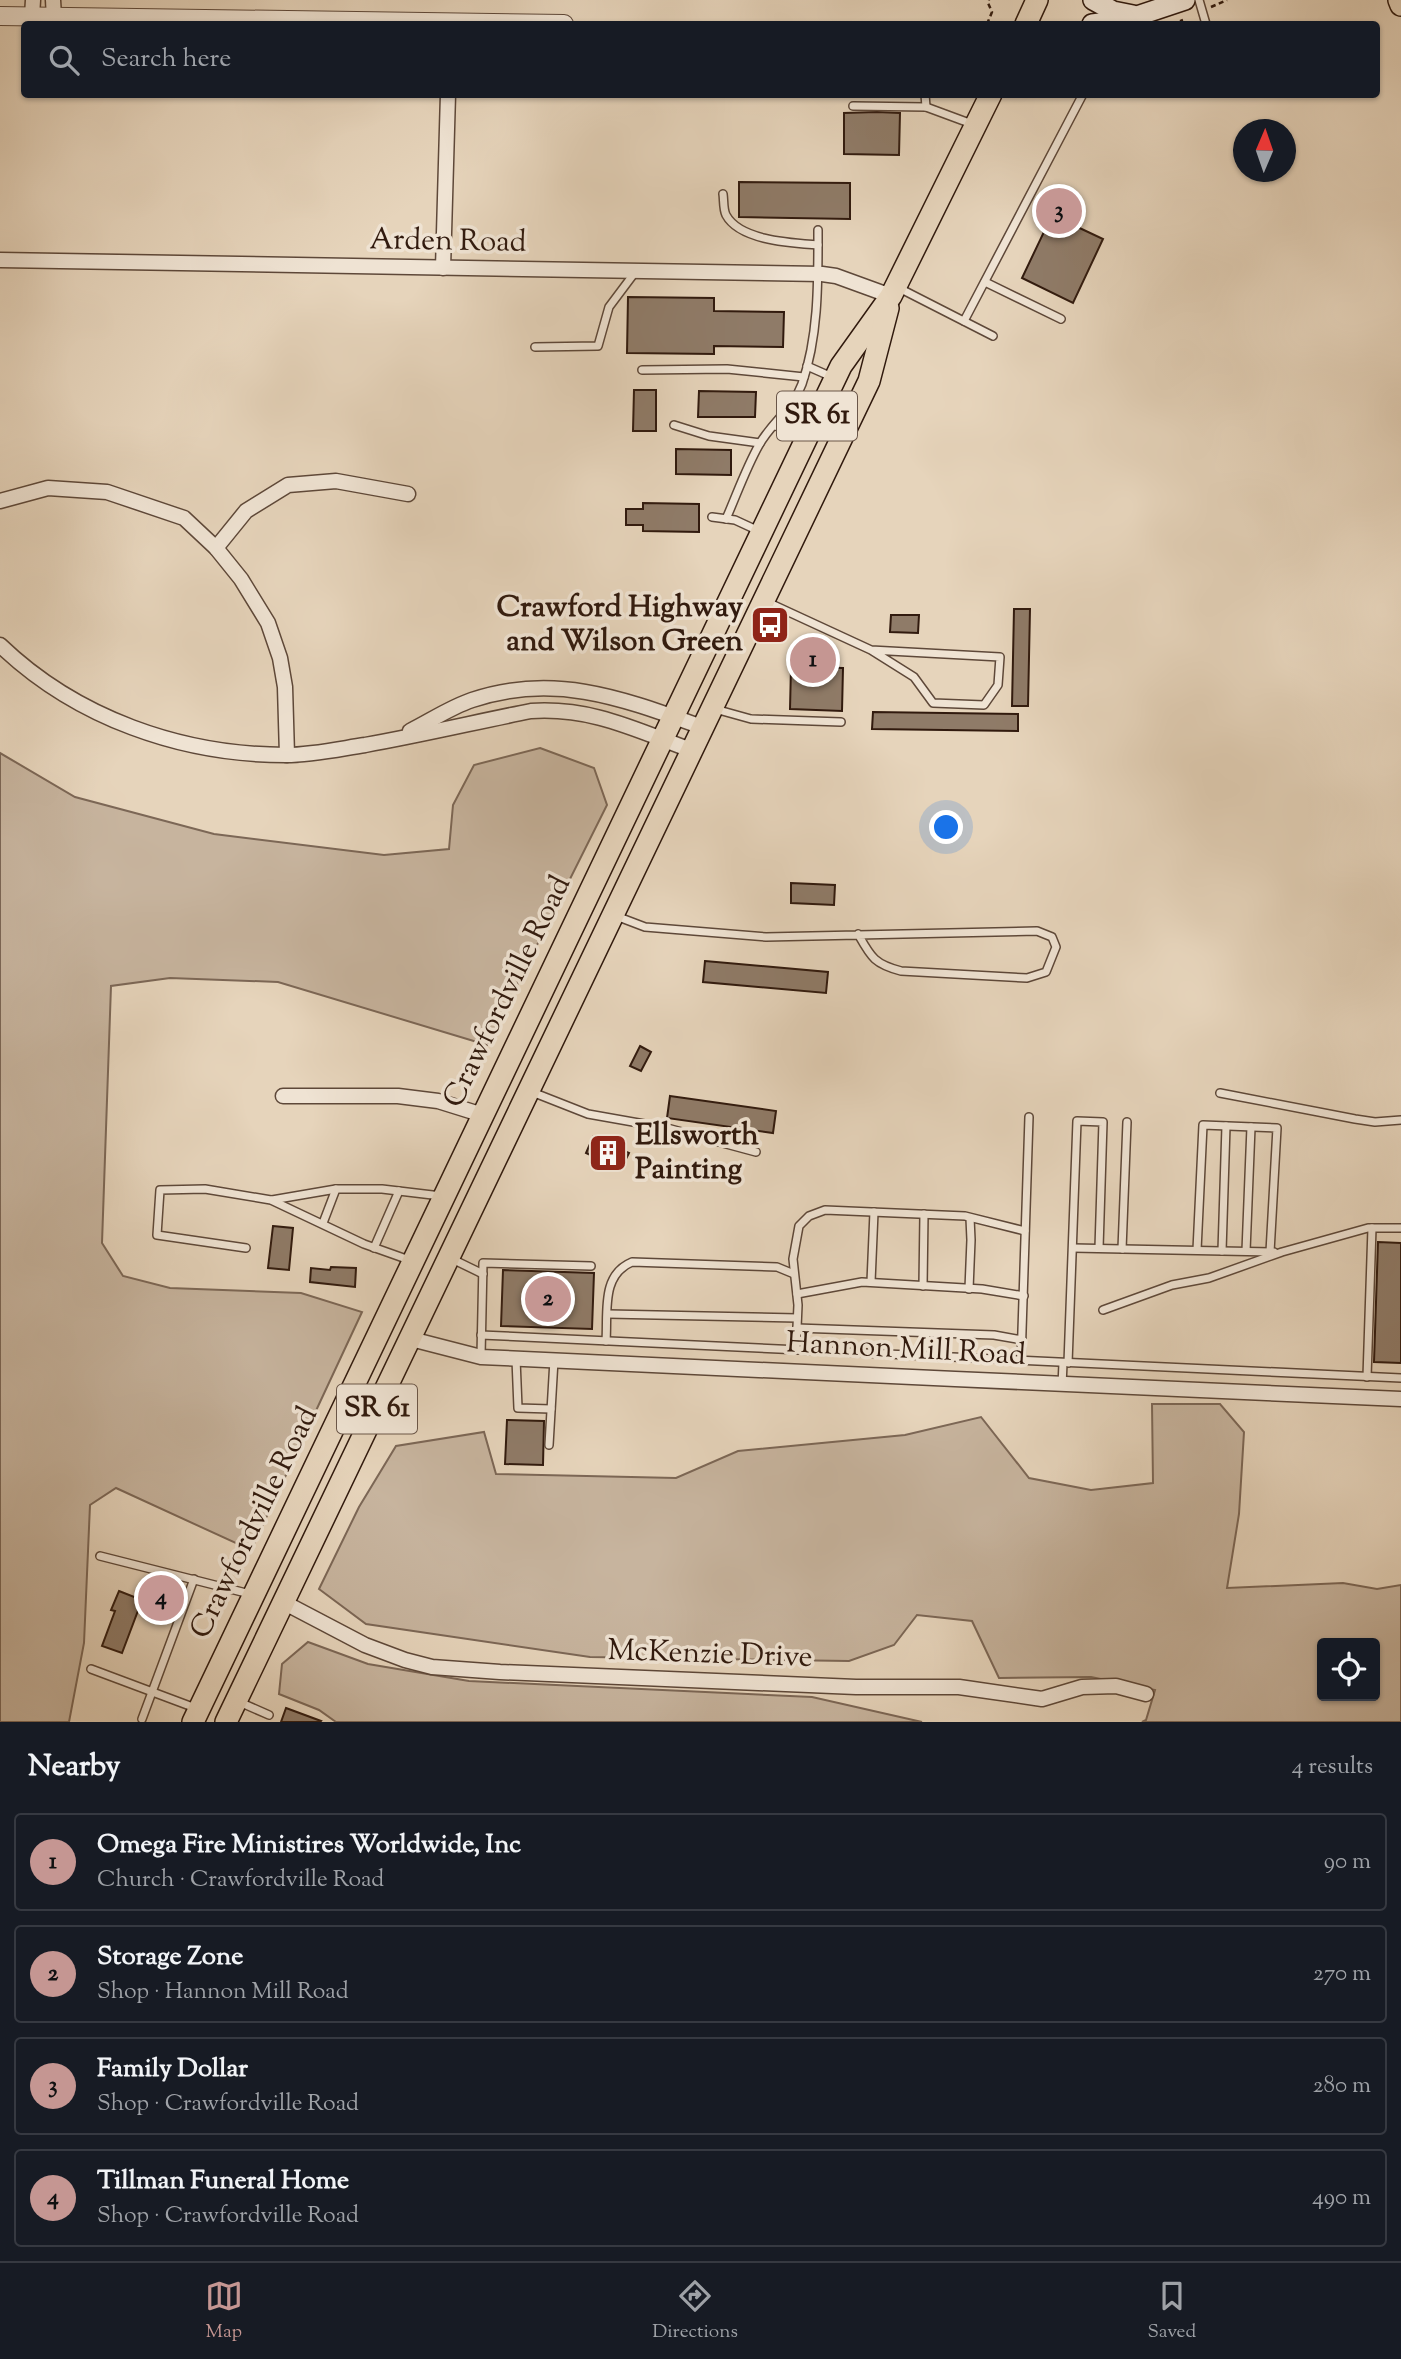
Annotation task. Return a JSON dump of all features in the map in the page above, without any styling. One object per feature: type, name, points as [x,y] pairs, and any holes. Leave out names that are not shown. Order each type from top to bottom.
[{"type":"main road","points":[[1027,21],[1037,0]]},
{"type":"main road","points":[[1093,0],[1113,11],[1138,16]]},
{"type":"main road","points":[[1117,21],[1185,0]]},
{"type":"main road","name":"Crawfordville Road","points":[[196,1716],[835,378],[894,291],[989,98]]},
{"type":"main road","name":"Crawfordville Road","points":[[226,1722],[869,381],[894,291]]},
{"type":"main road","points":[[595,949],[591,914],[597,875]]},
{"type":"main road","points":[[549,1047],[554,1019],[550,975]]},
{"type":"main road","points":[[368,1358],[382,1347],[411,1339],[405,1308],[408,1271]]},
{"type":"street","points":[[0,16],[33,8],[54,8],[376,21]]},
{"type":"street","points":[[443,268],[448,98]]},
{"type":"street","name":"Arden Road","points":[[0,260],[818,274],[894,291]]},
{"type":"street","points":[[216,548],[246,511],[288,485],[337,481],[408,494]]},
{"type":"street","points":[[0,501],[48,488],[107,492],[184,518],[216,548],[241,579],[268,623],[285,687],[287,755]]},
{"type":"street","points":[[0,645],[16,661],[60,693],[108,718],[164,739],[227,751],[287,755],[391,740],[531,711],[579,711],[691,750]]},
{"type":"street","points":[[530,689],[531,711]]},
{"type":"street","points":[[391,740],[472,700],[530,689],[577,689],[611,695],[702,727]]},
{"type":"street","points":[[283,1096],[398,1096],[438,1101],[482,1115]]},
{"type":"street","name":"Hannon Mill Road","points":[[411,1339],[481,1357],[919,1376],[1062,1386],[1401,1399]]},
{"type":"street","name":"McKenzie Drive","points":[[283,1602],[365,1645],[432,1667],[856,1687],[959,1687],[1042,1699],[1082,1687],[1116,1686],[1146,1694]]},
{"type":"lane","points":[[1199,0],[1205,21]]},
{"type":"lane","points":[[925,98],[926,107]]},
{"type":"lane","points":[[964,321],[1081,98]]},
{"type":"lane","points":[[853,106],[926,107],[976,125]]},
{"type":"lane","points":[[723,194],[724,213],[745,231],[782,242],[818,245]]},
{"type":"lane","points":[[726,519],[760,443],[792,406],[804,377],[813,344],[818,230]]},
{"type":"lane","points":[[535,347],[598,346],[609,307],[636,271]]},
{"type":"lane","points":[[985,282],[1061,319]]},
{"type":"lane","points":[[894,291],[993,336]]},
{"type":"lane","points":[[807,366],[835,378]]},
{"type":"lane","points":[[642,370],[727,369],[804,377]]},
{"type":"lane","points":[[674,425],[709,436],[760,443]]},
{"type":"lane","points":[[775,426],[809,433]]},
{"type":"lane","points":[[712,517],[726,519],[762,532]]},
{"type":"lane","points":[[763,601],[871,650],[914,677],[933,703],[984,705],[998,685],[999,657],[871,650]]},
{"type":"lane","points":[[711,707],[751,719],[841,722]]},
{"type":"lane","points":[[612,914],[645,927],[753,936],[858,934],[1037,931],[1052,937],[1056,947],[1046,972],[1027,978],[901,971],[883,966],[871,958],[858,934]]},
{"type":"lane","points":[[528,1091],[587,1114],[667,1128],[756,1152]]},
{"type":"lane","points":[[1220,1093],[1375,1122],[1401,1120]]},
{"type":"lane","points":[[1021,1361],[1029,1117]]},
{"type":"lane","points":[[1062,1386],[1066,1363],[1073,1248],[1077,1121],[1103,1122],[1099,1248]]},
{"type":"lane","points":[[1122,1248],[1127,1122]]},
{"type":"lane","points":[[1197,1250],[1203,1125],[1277,1128],[1270,1252]]},
{"type":"lane","points":[[1222,1251],[1226,1126]]},
{"type":"lane","points":[[1247,1251],[1251,1127]]},
{"type":"lane","points":[[246,1248],[157,1235],[160,1190],[205,1189],[271,1200],[373,1248],[408,1271]]},
{"type":"lane","points":[[271,1200],[335,1189],[400,1191],[444,1196]]},
{"type":"lane","points":[[323,1223],[335,1189]]},
{"type":"lane","points":[[373,1248],[400,1191]]},
{"type":"lane","points":[[796,1350],[797,1294],[793,1259],[799,1226],[809,1216],[825,1210],[924,1214],[970,1218],[1026,1231]]},
{"type":"lane","points":[[871,1282],[874,1212]]},
{"type":"lane","points":[[923,1286],[924,1214]]},
{"type":"lane","points":[[969,1289],[970,1218]]},
{"type":"lane","points":[[1367,1377],[1372,1228]]},
{"type":"lane","points":[[1103,1310],[1172,1285],[1209,1278],[1282,1252],[1372,1228],[1401,1228]]},
{"type":"lane","points":[[1073,1248],[1282,1252]]},
{"type":"lane","points":[[449,1258],[483,1274]]},
{"type":"lane","points":[[606,1341],[610,1285],[620,1267],[632,1262],[777,1267],[794,1274]]},
{"type":"lane","points":[[481,1357],[483,1263],[590,1266]]},
{"type":"lane","points":[[797,1294],[836,1285],[871,1282],[1024,1296]]},
{"type":"lane","points":[[608,1314],[797,1318]]},
{"type":"lane","points":[[797,1328],[994,1335],[1022,1340]]},
{"type":"lane","points":[[481,1335],[1401,1378]]},
{"type":"lane","points":[[516,1358],[518,1408],[551,1409]]},
{"type":"lane","points":[[549,1445],[554,1360]]},
{"type":"lane","points":[[100,1556],[254,1595]]},
{"type":"lane","points":[[142,1719],[194,1579]]},
{"type":"lane","points":[[91,1669],[152,1692],[196,1716]]},
{"type":"lane","points":[[237,1700],[269,1715]]},
{"type":"path","points":[[988,21],[992,12],[989,0]]},
{"type":"shaded area","points":[[540,748],[594,768],[607,805],[487,1045],[278,982],[170,978],[111,986],[102,1243],[123,1276],[170,1288],[301,1293],[362,1312],[251,1550],[116,1488],[90,1505],[84,1643],[69,1722],[0,1722],[0,753],[75,797],[214,834],[384,855],[449,849],[453,805],[474,765]]},
{"type":"shaded area","points":[[1152,1404],[1220,1404],[1244,1432],[1239,1514],[1227,1588],[1343,1583],[1377,1589],[1401,1585],[1401,1722],[1142,1722],[1146,1720],[1155,1690],[1091,1677],[999,1678],[972,1621],[917,1615],[894,1645],[849,1661],[590,1657],[366,1624],[319,1589],[359,1507],[396,1446],[484,1432],[496,1474],[676,1478],[738,1451],[905,1435],[981,1417],[1029,1478],[1091,1490],[1153,1483]]},
{"type":"shaded area","points":[[308,1642],[368,1664],[469,1681],[812,1697],[922,1722],[336,1722],[319,1710],[279,1694],[282,1664]]},
{"type":"building","points":[[844,113],[900,113],[899,155],[844,154]]},
{"type":"building","points":[[739,182],[850,183],[850,219],[739,217]]},
{"type":"building","points":[[1052,215],[1103,239],[1073,303],[1022,278]]},
{"type":"building","points":[[628,297],[714,298],[714,311],[784,312],[783,347],[714,346],[714,354],[627,353]]},
{"type":"building","points":[[634,390],[656,390],[656,431],[633,431]]},
{"type":"building","points":[[699,391],[756,392],[755,417],[698,417]]},
{"type":"building","points":[[676,449],[731,450],[731,475],[676,474]]},
{"type":"building","points":[[643,503],[699,504],[699,532],[643,531],[643,525],[626,525],[626,509],[643,509]]},
{"type":"building","points":[[1014,609],[1030,609],[1028,706],[1012,706]]},
{"type":"building","points":[[891,615],[919,615],[918,633],[890,632]]},
{"type":"building","points":[[791,667],[843,668],[842,711],[790,709]]},
{"type":"building","points":[[873,712],[1018,714],[1018,731],[872,729]]},
{"type":"building","points":[[791,883],[835,885],[834,905],[791,903]]},
{"type":"building","points":[[705,961],[828,972],[826,993],[703,982]]},
{"type":"building","points":[[640,1046],[651,1052],[641,1071],[630,1066]]},
{"type":"building","points":[[670,1096],[776,1111],[773,1133],[667,1118]]},
{"type":"building","name":"Ellsworth Painting","points":[[593,1137],[629,1153],[621,1169],[586,1153]]},
{"type":"building","points":[[273,1226],[293,1228],[289,1270],[268,1268]]},
{"type":"building","points":[[1378,1242],[1401,1243],[1401,1363],[1374,1362]]},
{"type":"building","points":[[331,1267],[356,1268],[355,1287],[310,1282],[311,1268],[330,1270]]},
{"type":"building","points":[[503,1270],[594,1273],[592,1329],[501,1326]]},
{"type":"building","points":[[507,1420],[544,1421],[543,1465],[505,1464]]},
{"type":"building","points":[[119,1591],[142,1600],[122,1653],[102,1646]]},
{"type":"building","points":[[286,1708],[321,1721],[281,1722]]},
{"type":"place","name":"Family Dollar","points":[[1059,211]]},
{"type":"place","name":"Crawford Highway and Wilson Green","points":[[770,625]]},
{"type":"place","name":"Omega Fire Ministires Worldwide, Inc","points":[[813,660]]},
{"type":"place","name":"Ellsworth Painting","points":[[608,1153]]},
{"type":"place","name":"Storage Zone","points":[[548,1299]]},
{"type":"place","name":"Tillman Funeral Home","points":[[161,1598]]}]
